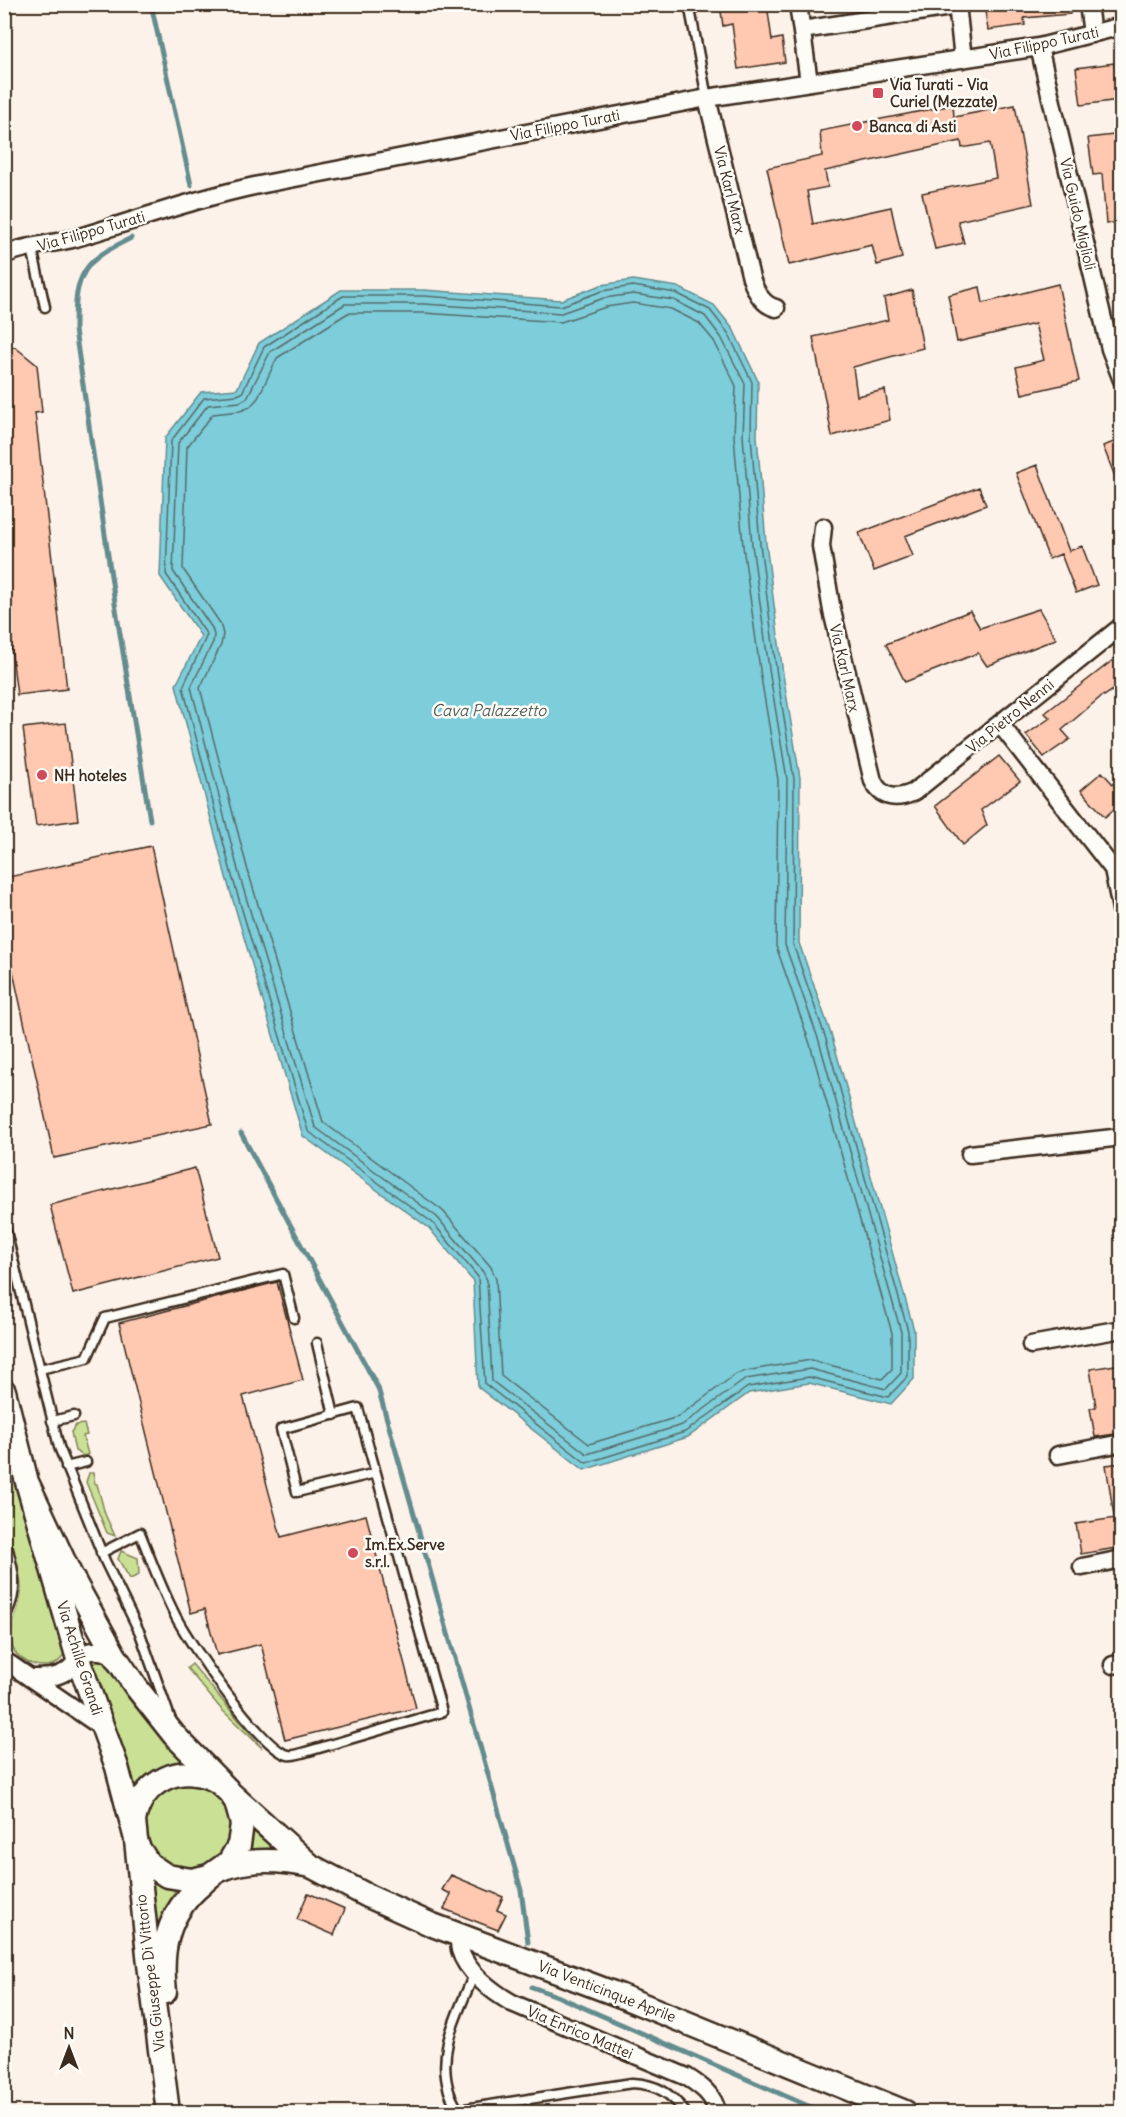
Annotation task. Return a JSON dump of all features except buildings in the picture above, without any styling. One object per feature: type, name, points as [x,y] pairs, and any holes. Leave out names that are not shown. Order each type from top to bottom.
[{"type":"main road","name":"Via Achille Grandi","points":[[4,1391],[27,1482],[78,1659],[123,1786],[138,1847],[155,1869],[167,1876],[181,1880],[206,1877],[219,1870],[235,1853],[242,1829],[238,1806],[225,1787],[174,1735],[136,1687],[70,1574],[27,1482]]},
{"type":"main road","points":[[135,1833],[134,1821],[139,1804],[148,1790],[161,1780],[177,1774],[194,1773],[208,1776],[225,1787]]},
{"type":"main road","name":"Via Venticinque Aprile","points":[[225,1787],[311,1866]]},
{"type":"main road","name":"Via Giuseppe Di Vittorio","points":[[135,1833],[168,2112]]},
{"type":"main road","name":"Via Venticinque Aprile","points":[[219,1870],[265,1861],[292,1862],[311,1866],[393,1908],[459,1936],[663,2012],[905,2112]]},
{"type":"main road","name":"Via Giuseppe Di Vittorio","points":[[183,2112],[165,1986],[167,1937],[171,1923],[182,1904],[219,1870]]},
{"type":"street","points":[[798,4],[809,82]]},
{"type":"street","points":[[1088,4],[1092,34]]},
{"type":"street","points":[[802,30],[957,5],[963,59]]},
{"type":"street","name":"Via Filippo Turati","points":[[8,251],[75,238],[229,191],[707,98],[1039,47],[1122,26]]},
{"type":"street","name":"Via Guido Miglioli","points":[[1039,47],[1110,349],[1122,381]]},
{"type":"street","name":"Via Karl Marx","points":[[707,98],[751,278],[761,298],[771,307],[776,308]]},
{"type":"street","name":"Via Karl Marx","points":[[823,527],[821,546],[832,611],[873,781],[877,790],[883,795],[894,797]]},
{"type":"street","name":"Via Pietro Nenni","points":[[894,797],[914,792],[1122,626]]},
{"type":"street","points":[[1000,724],[1117,868],[1122,914]]},
{"type":"street","points":[[969,1154],[1122,1137]]},
{"type":"street","points":[[1031,1345],[1122,1329]]},
{"type":"street","points":[[1058,1455],[1122,1443]]},
{"type":"street","points":[[4,1550],[12,1578],[4,1610]]},
{"type":"street","points":[[1082,1567],[1122,1559]]},
{"type":"street","points":[[32,1678],[58,1676],[72,1667],[83,1654],[104,1652],[116,1656]]},
{"type":"street","points":[[4,1660],[103,1728]]},
{"type":"street","name":"Via Enrico Mattei","points":[[459,1936],[460,1950],[475,1973],[494,1993],[512,2003],[687,2077],[705,2090],[712,2099],[717,2112]]},
{"type":"lane","points":[[689,4],[707,98]]},
{"type":"lane","points":[[32,248],[45,307]]},
{"type":"lane","points":[[4,1223],[52,1420],[66,1467],[101,1553],[140,1633],[171,1714],[174,1735]]},
{"type":"lane","points":[[40,1369],[87,1358],[105,1318],[283,1274],[294,1318]]},
{"type":"lane","points":[[317,1343],[334,1414]]},
{"type":"lane","points":[[101,1553],[140,1533],[174,1615],[206,1665],[252,1724],[276,1748],[288,1755],[302,1753],[442,1712],[358,1408],[281,1429],[297,1492],[375,1473]]},
{"type":"lane","points":[[52,1420],[74,1416]]},
{"type":"lane","points":[[66,1467],[86,1462]]},
{"type":"lane","points":[[475,1973],[447,2039],[444,2053],[449,2091],[458,2111],[632,2084],[658,2087],[669,2094],[685,2112]]},
{"type":"green space","points":[[84,1424],[87,1435],[83,1436],[88,1454],[84,1456],[75,1451],[71,1432],[76,1425]]},
{"type":"green space","points":[[4,1428],[65,1651],[61,1659],[48,1666],[26,1661],[20,1657],[12,1645],[13,1624],[19,1605],[21,1582],[6,1525]]},
{"type":"green space","points":[[89,1473],[93,1473],[105,1514],[115,1536],[107,1533],[86,1482]]},
{"type":"green space","points":[[121,1551],[138,1558],[139,1575],[130,1579],[118,1559]]},
{"type":"green space","points":[[102,1661],[130,1700],[184,1761],[155,1772],[136,1788],[133,1788],[91,1664]]},
{"type":"green space","points":[[192,1664],[262,1748],[221,1709],[187,1668]]},
{"type":"green space","points":[[188,1782],[205,1786],[219,1795],[228,1809],[232,1826],[228,1843],[219,1857],[205,1866],[188,1870],[171,1866],[157,1857],[148,1843],[144,1826],[148,1809],[157,1795],[171,1786]]},
{"type":"green space","points":[[254,1828],[274,1848],[254,1850],[249,1848]]},
{"type":"green space","points":[[154,1881],[175,1890],[163,1917],[158,1959],[152,1884]]},
{"type":"water","name":"Cava Palazzetto","points":[[633,280],[678,287],[714,305],[733,329],[758,381],[757,436],[766,543],[783,674],[800,778],[799,943],[832,1037],[914,1330],[914,1379],[891,1404],[809,1383],[749,1393],[688,1437],[584,1470],[478,1387],[473,1281],[429,1228],[303,1136],[226,877],[176,685],[201,636],[160,576],[165,438],[201,392],[237,389],[259,343],[341,290],[424,290],[561,300],[601,285]]},
{"type":"waterway","points":[[151,4],[191,185]]},
{"type":"waterway","points":[[131,238],[102,254],[84,272],[78,290],[75,330],[150,820]]},
{"type":"waterway","points":[[241,1133],[378,1388],[521,1890],[528,1942]]},
{"type":"waterway","points":[[532,1987],[822,2112]]},
{"type":"place","name":"Via Turati - Via Curiel (Mezzate)","points":[[878,93]]},
{"type":"place","name":"Banca di Asti","points":[[857,126]]},
{"type":"place","name":"NH hoteles","points":[[42,775]]},
{"type":"place","name":"Im.Ex.Serve s.r.l.","points":[[353,1553]]}]
